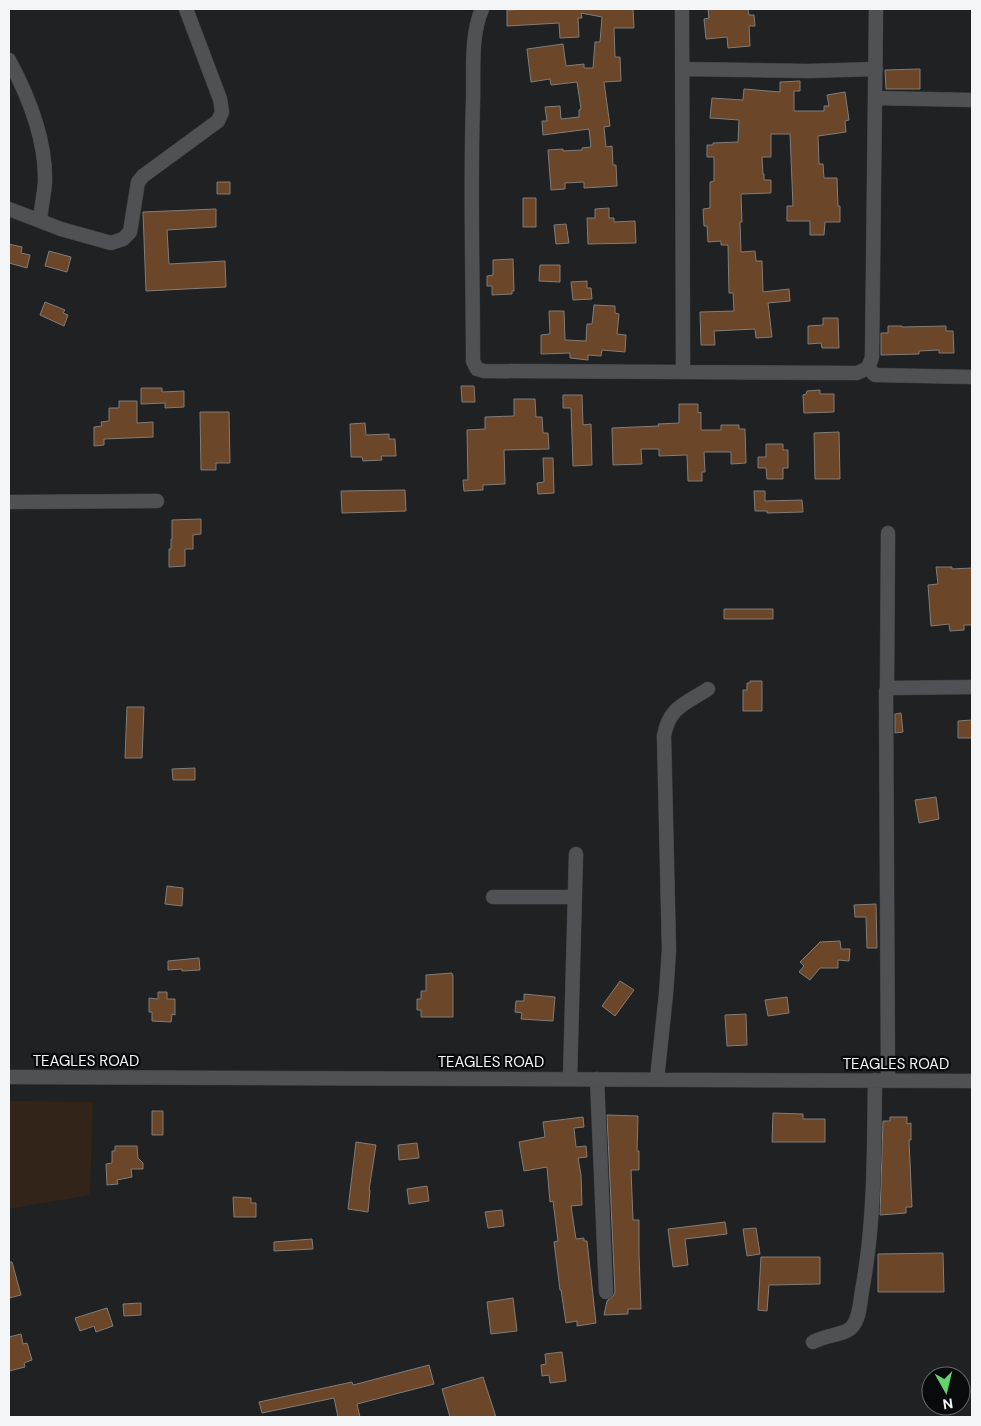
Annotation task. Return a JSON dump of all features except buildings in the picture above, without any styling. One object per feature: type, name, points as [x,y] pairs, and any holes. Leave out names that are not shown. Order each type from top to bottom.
[{"type":"street","points":[[9,209],[61,229],[111,243],[123,239],[130,232],[138,182],[143,176],[218,121],[222,112],[220,99],[186,9]]},
{"type":"street","points":[[482,9],[476,23],[474,40],[472,120],[473,362],[477,369],[484,371],[857,372],[868,368]]},
{"type":"street","points":[[682,9],[683,372]]},
{"type":"street","points":[[868,368],[872,357],[876,9]]},
{"type":"street","points":[[9,60],[21,83],[38,131],[44,160],[45,183],[40,221]]},
{"type":"street","points":[[682,69],[808,71],[876,69]]},
{"type":"street","points":[[875,98],[972,100]]},
{"type":"street","points":[[868,368],[875,375],[972,377]]},
{"type":"street","points":[[9,502],[157,501]]},
{"type":"street","points":[[813,1342],[820,1338],[848,1331],[854,1325],[868,1260],[881,1080],[888,533]]},
{"type":"street","points":[[887,689],[972,687]]},
{"type":"street","points":[[657,1079],[669,950],[664,736],[666,723],[674,711],[708,689]]},
{"type":"street","points":[[570,1079],[576,854]]},
{"type":"street","points":[[494,897],[575,897]]},
{"type":"street","name":"TEAGLES ROAD","points":[[9,1077],[972,1081]]},
{"type":"street","points":[[598,1079],[606,1292]]},
{"type":"shaded area","points":[[9,1101],[93,1102],[90,1195],[9,1209]]}]
